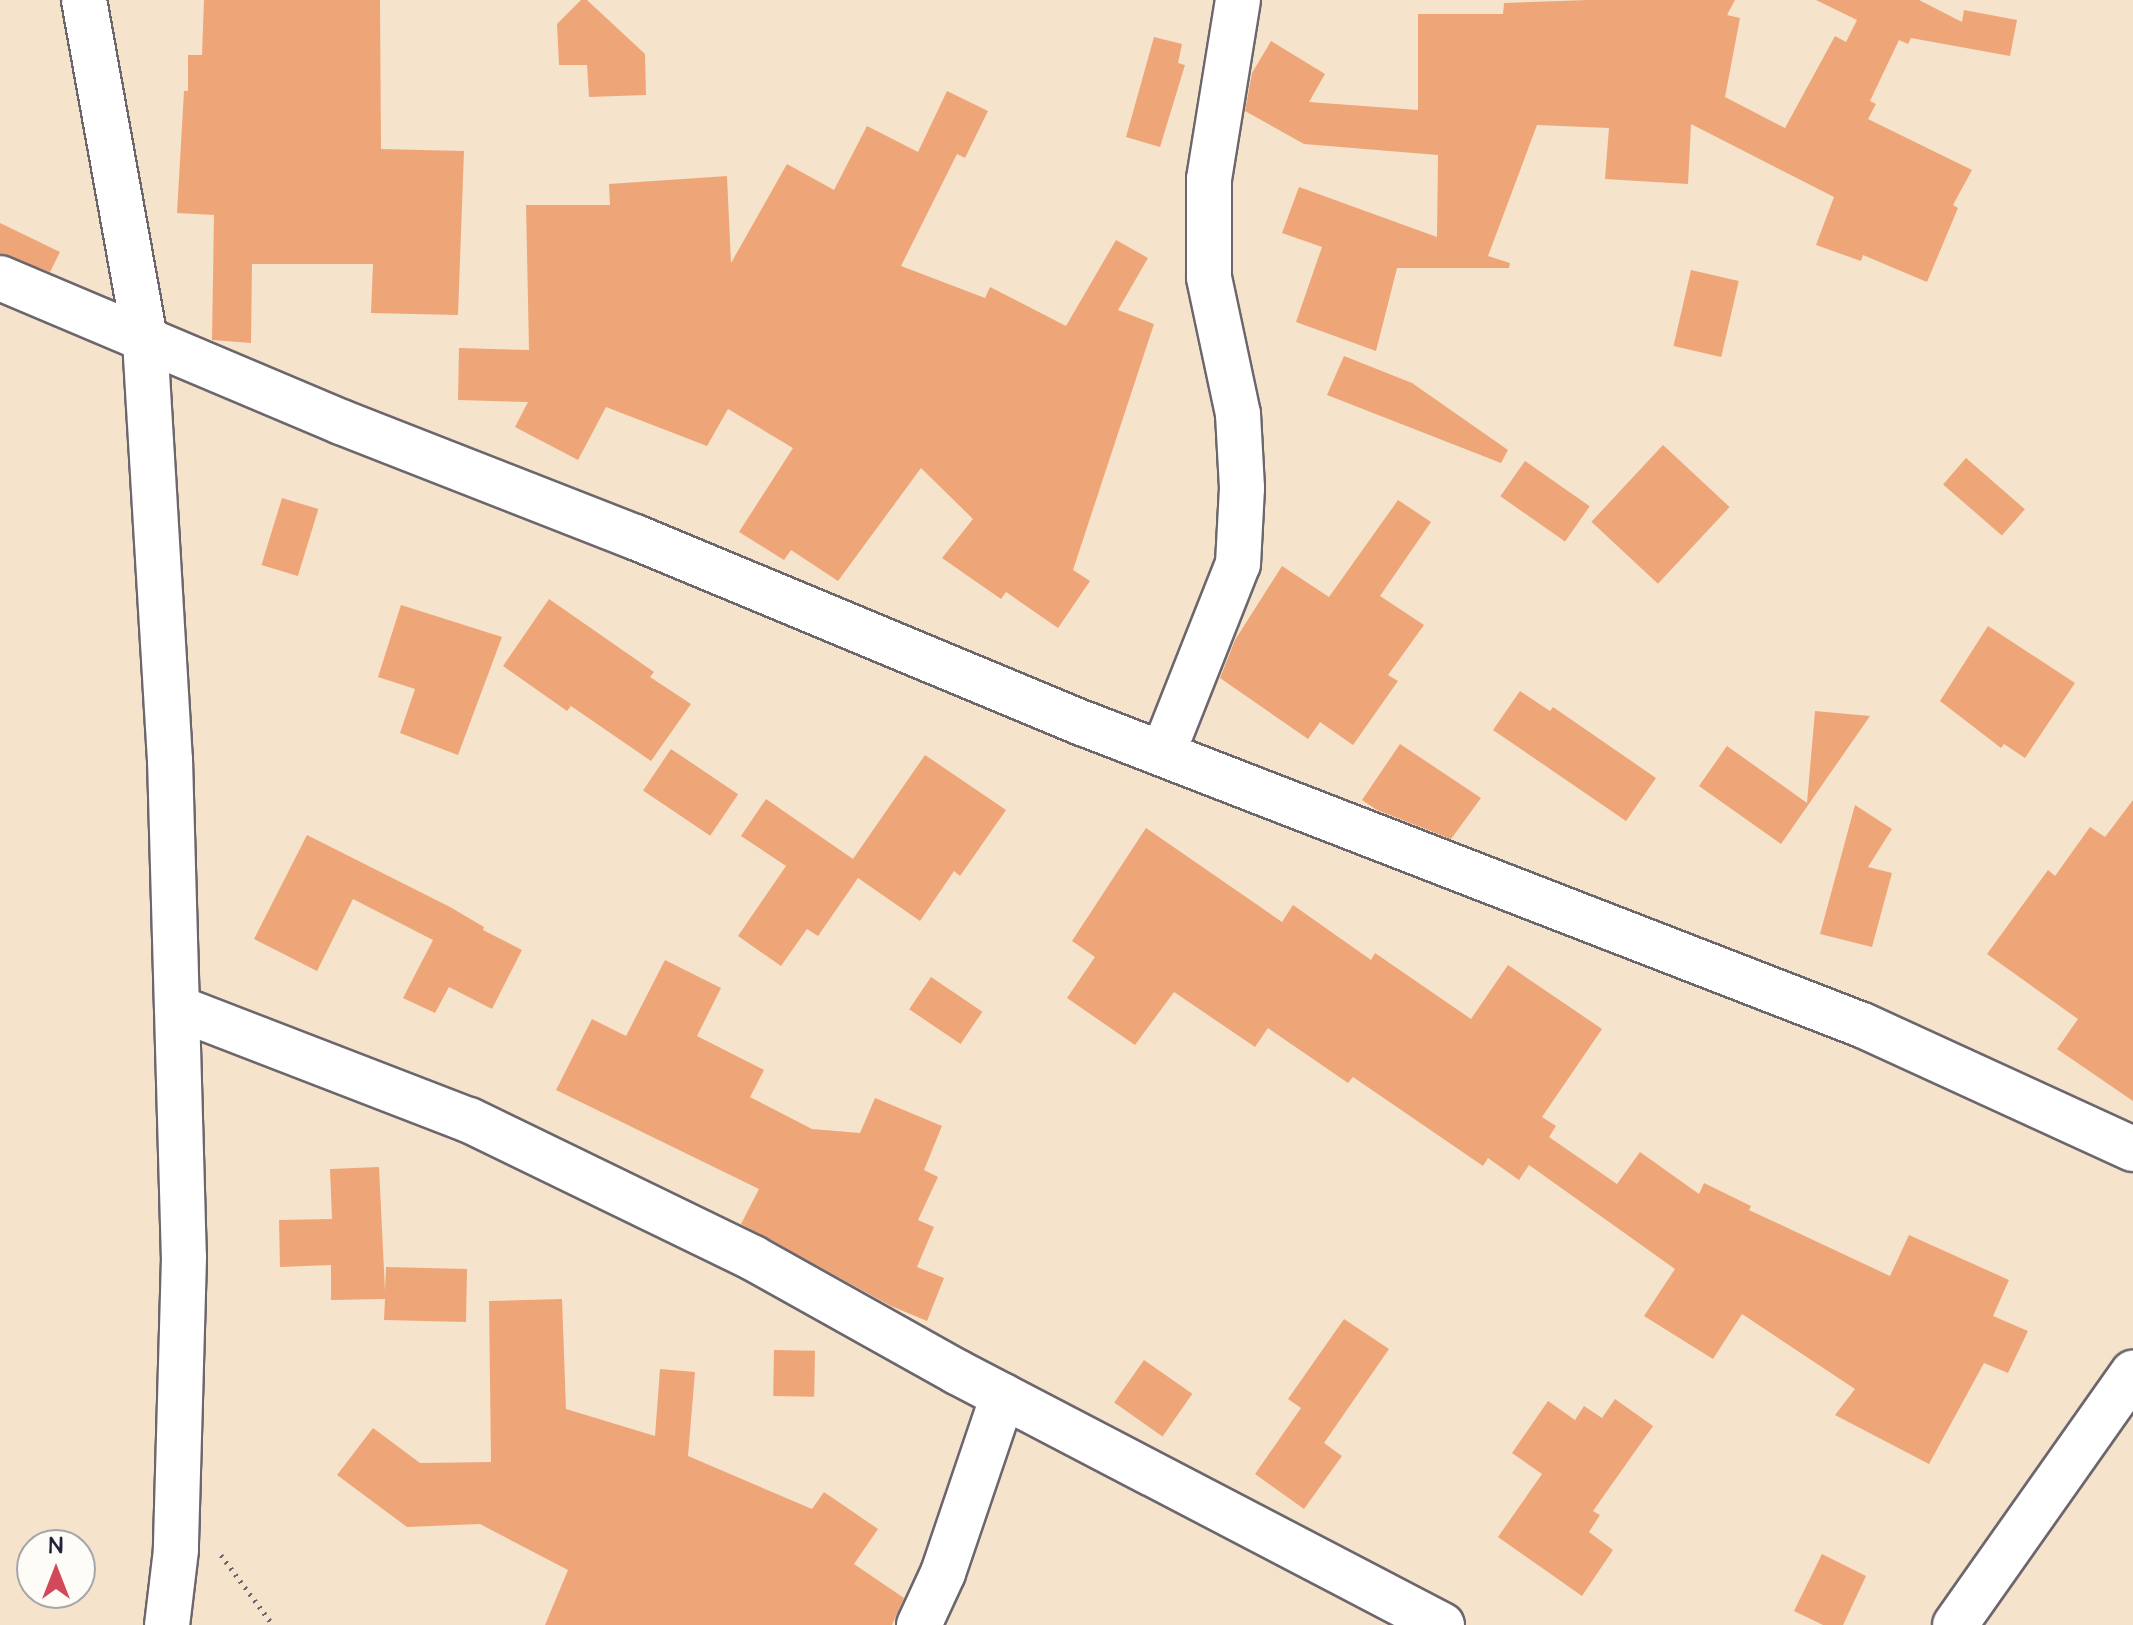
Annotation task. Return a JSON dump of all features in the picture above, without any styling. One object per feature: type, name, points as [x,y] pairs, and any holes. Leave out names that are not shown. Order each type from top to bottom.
[{"type":"street","points":[[84,0],[145,340],[170,760],[184,1257],[176,1550],[167,1625]]},
{"type":"street","points":[[1163,753],[1238,564],[1242,488],[1238,414],[1209,277],[1209,179],[1221,87],[1238,0]]},
{"type":"street","points":[[0,278],[145,340],[1163,753],[1862,1025],[2133,1149]]},
{"type":"street","points":[[178,1008],[469,1120],[753,1258],[1003,1396],[1442,1625]]},
{"type":"street","points":[[1955,1625],[2133,1373]]},
{"type":"street","points":[[919,1625],[943,1573],[1003,1396]]},
{"type":"path","points":[[177,1497],[273,1625]]},
{"type":"building","points":[[204,0],[380,0],[381,149],[464,151],[458,315],[371,313],[373,264],[252,264],[251,343],[212,340],[214,215],[177,213],[184,91],[188,91],[188,55],[202,55]]},
{"type":"building","points":[[581,0],[587,0],[645,54],[646,95],[589,97],[587,65],[559,65],[557,24]]},
{"type":"building","points":[[1735,0],[1727,15],[1740,18],[1725,97],[1785,128],[1835,36],[1846,42],[1857,20],[1816,0],[1919,0],[1962,22],[1964,10],[2017,20],[2010,56],[1911,38],[1908,44],[1899,40],[1870,101],[1876,104],[1868,119],[1972,170],[1953,205],[1958,208],[1927,282],[1863,255],[1861,261],[1816,245],[1834,197],[1691,124],[1688,184],[1605,179],[1609,128],[1537,125],[1488,256],[1510,263],[1509,268],[1397,268],[1376,351],[1296,322],[1322,247],[1282,233],[1299,187],[1437,237],[1438,155],[1304,144],[1245,111],[1252,73],[1271,41],[1325,74],[1309,102],[1418,110],[1418,14],[1503,14],[1504,3]]},
{"type":"building","points":[[1154,37],[1182,44],[1178,63],[1185,65],[1160,147],[1126,137]]},
{"type":"building","points":[[947,91],[988,111],[965,158],[957,154],[901,266],[985,298],[990,287],[1066,326],[1116,240],[1148,258],[1118,310],[1154,324],[1073,570],[1090,581],[1058,628],[1006,592],[1001,599],[942,558],[973,519],[921,468],[838,581],[791,550],[784,560],[739,532],[793,448],[728,409],[707,446],[606,407],[578,460],[515,427],[528,402],[458,400],[459,348],[529,350],[526,205],[610,205],[609,184],[727,176],[731,263],[787,164],[834,190],[867,126],[918,152]]},
{"type":"building","points":[[0,223],[60,252],[50,272],[0,254]]},
{"type":"building","points":[[1691,270],[1739,281],[1721,357],[1673,346]]},
{"type":"building","points":[[1344,356],[1412,383],[1508,450],[1501,463],[1327,395]]},
{"type":"building","points":[[1663,445],[1730,507],[1658,584],[1591,522]]},
{"type":"building","points":[[1966,458],[2025,509],[2002,536],[1943,484]]},
{"type":"building","points":[[1525,461],[1590,506],[1565,542],[1500,496]]},
{"type":"building","points":[[282,498],[318,509],[298,576],[262,565]]},
{"type":"building","points":[[1398,500],[1431,522],[1380,596],[1424,625],[1388,675],[1398,681],[1353,745],[1320,722],[1308,739],[1220,678],[1235,640],[1282,566],[1329,597]]},
{"type":"building","points":[[549,599],[654,672],[650,677],[691,704],[651,761],[571,706],[567,711],[503,666]]},
{"type":"building","points":[[401,605],[502,637],[458,755],[400,733],[415,689],[378,677]]},
{"type":"building","points":[[1988,626],[2075,683],[2025,758],[2004,744],[2001,748],[1940,701]]},
{"type":"building","points":[[1520,691],[1550,711],[1553,707],[1656,778],[1626,821],[1493,730]]},
{"type":"building","points":[[1815,711],[1870,716],[1781,844],[1699,786],[1727,746],[1807,803]]},
{"type":"building","points":[[1400,744],[1481,798],[1451,839],[1377,810],[1362,800]]},
{"type":"building","points":[[671,749],[738,794],[710,836],[643,790]]},
{"type":"building","points":[[925,755],[1006,810],[960,876],[954,871],[920,921],[858,878],[818,936],[807,929],[781,966],[738,936],[786,866],[741,836],[766,799],[853,859]]},
{"type":"building","points":[[2133,800],[2133,1101],[2057,1049],[2078,1019],[1987,954],[2048,870],[2055,876],[2090,827],[2105,837]]},
{"type":"building","points":[[1855,805],[1892,829],[1868,867],[1892,873],[1872,947],[1820,934]]},
{"type":"building","points":[[1146,828],[1282,922],[1293,905],[1371,960],[1375,953],[1471,1019],[1508,965],[1602,1029],[1542,1117],[1556,1126],[1549,1137],[1617,1184],[1640,1152],[1699,1194],[1704,1183],[1751,1206],[1749,1210],[1890,1276],[1909,1235],[2009,1280],[1993,1316],[2028,1331],[2008,1373],[1984,1363],[1929,1464],[1835,1415],[1855,1389],[1742,1314],[1713,1359],[1644,1316],[1675,1269],[1529,1165],[1519,1180],[1488,1158],[1483,1166],[1353,1077],[1348,1083],[1268,1028],[1255,1047],[1174,992],[1135,1045],[1067,998],[1095,957],[1072,941]]},
{"type":"building","points":[[307,835],[450,907],[484,927],[483,930],[522,950],[492,1009],[449,987],[435,1013],[403,998],[433,940],[353,899],[317,971],[254,939]]},
{"type":"building","points":[[665,960],[721,988],[697,1036],[764,1070],[750,1097],[812,1129],[860,1133],[875,1098],[942,1126],[924,1170],[938,1177],[918,1220],[934,1227],[917,1267],[944,1278],[927,1321],[891,1306],[741,1224],[759,1189],[556,1090],[592,1019],[626,1036]]},
{"type":"building","points":[[931,977],[982,1012],[961,1044],[909,1009]]},
{"type":"building","points":[[379,1167],[385,1291],[386,1267],[467,1269],[466,1322],[384,1320],[385,1299],[331,1300],[331,1265],[280,1267],[279,1220],[332,1219],[330,1169]]},
{"type":"building","points":[[562,1299],[566,1409],[655,1436],[660,1369],[695,1372],[688,1456],[812,1509],[824,1492],[878,1529],[854,1564],[904,1598],[892,1625],[545,1625],[568,1570],[480,1524],[407,1527],[337,1475],[373,1428],[420,1463],[491,1462],[489,1301]]},
{"type":"building","points":[[1344,1319],[1389,1349],[1324,1443],[1342,1456],[1304,1509],[1255,1474],[1301,1408],[1288,1399]]},
{"type":"building","points":[[774,1350],[815,1351],[814,1397],[773,1396]]},
{"type":"building","points":[[1144,1360],[1192,1394],[1163,1436],[1114,1403]]},
{"type":"building","points":[[1615,1399],[1653,1426],[1593,1511],[1600,1515],[1589,1532],[1613,1550],[1582,1596],[1498,1537],[1542,1474],[1512,1453],[1548,1401],[1575,1420],[1584,1406],[1602,1418]]},
{"type":"building","points":[[1822,1554],[1866,1576],[1843,1625],[1823,1625],[1794,1611]]}]
